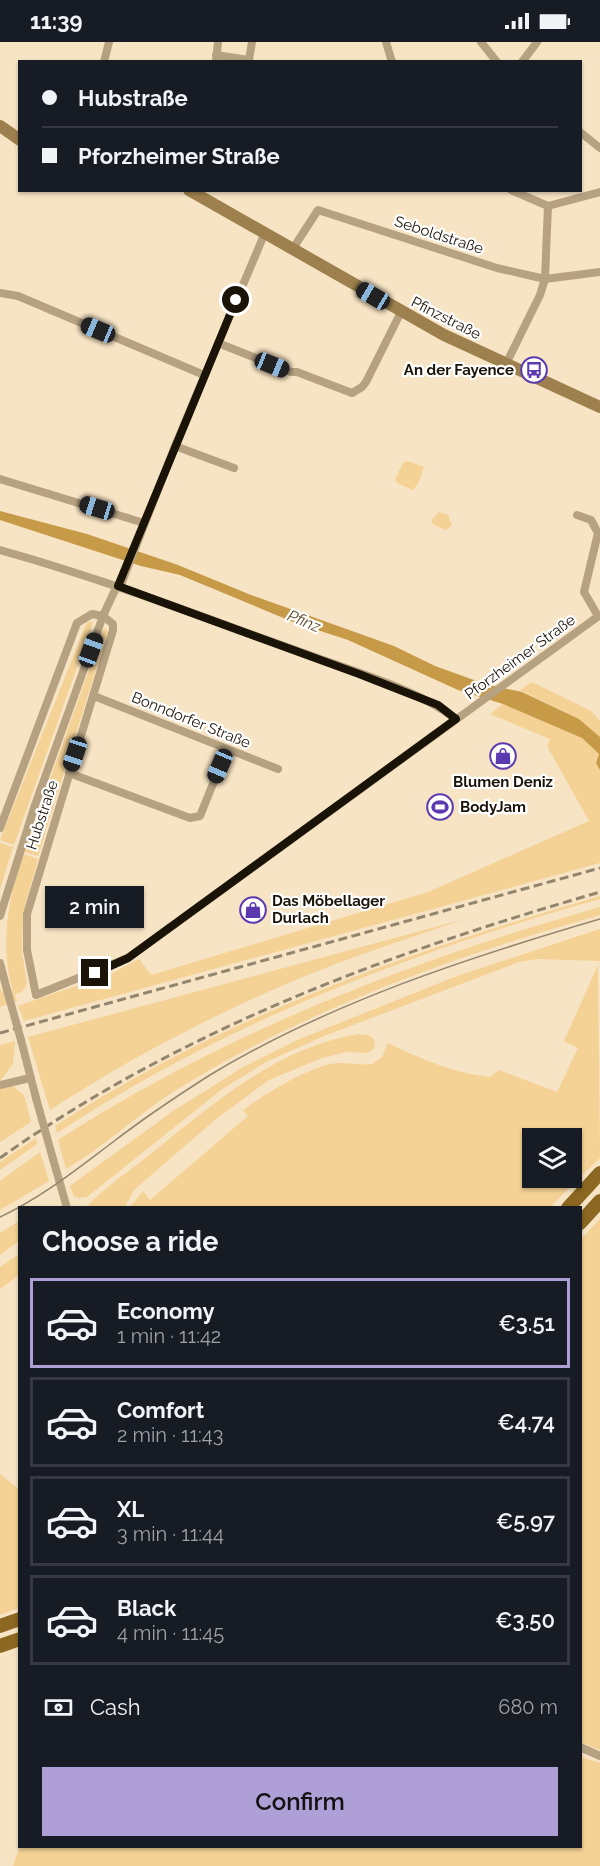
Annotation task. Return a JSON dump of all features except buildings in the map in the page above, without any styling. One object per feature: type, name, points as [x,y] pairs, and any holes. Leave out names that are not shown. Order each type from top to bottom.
[{"type":"main road","points":[[0,126],[18,139]]},
{"type":"main road","name":"Pfinzstraße","points":[[192,192],[401,312],[600,407]]},
{"type":"main road","points":[[570,1206],[600,1173]]},
{"type":"main road","points":[[582,1221],[600,1201]]},
{"type":"main road","points":[[0,1626],[18,1619]]},
{"type":"main road","points":[[0,1646],[18,1640]]},
{"type":"street","points":[[104,60],[109,42]]},
{"type":"street","points":[[218,42],[216,58],[240,60]]},
{"type":"street","points":[[252,42],[252,60]]},
{"type":"street","points":[[386,42],[391,60]]},
{"type":"street","points":[[482,42],[496,60]]},
{"type":"street","points":[[524,60],[537,42]]},
{"type":"street","points":[[582,134],[600,148]]},
{"type":"street","points":[[516,192],[548,206],[600,192]]},
{"type":"street","points":[[506,364],[540,295],[545,279],[548,206]]},
{"type":"street","name":"Seboldstraße","points":[[292,250],[318,210],[497,268],[545,279],[600,272]]},
{"type":"street","name":"Hubstraße","points":[[0,916],[35,806],[103,616],[128,568],[174,446],[264,235]]},
{"type":"street","points":[[0,293],[18,296],[204,375]]},
{"type":"street","points":[[218,343],[352,393],[366,382],[401,312]]},
{"type":"street","points":[[174,446],[234,468]]},
{"type":"street","points":[[0,479],[144,523]]},
{"type":"street","points":[[577,515],[591,520],[598,533],[584,592],[599,615]]},
{"type":"street","points":[[0,550],[118,586],[359,674],[438,705],[456,719]]},
{"type":"street","points":[[0,828],[77,623],[92,614],[103,616]]},
{"type":"street","name":"Pforzheimer Straße","points":[[36,995],[128,958],[599,615]]},
{"type":"street","name":"Hubstraße","points":[[36,995],[27,951],[27,914],[113,630],[112,624],[103,616]]},
{"type":"street","name":"Bonndorfer Straße","points":[[94,696],[278,770]]},
{"type":"street","points":[[69,773],[190,818],[200,816],[227,749]]},
{"type":"street","points":[[0,963],[66,1206]]},
{"type":"street","points":[[0,1085],[30,1078]]},
{"type":"street","points":[[582,1748],[600,1756]]},
{"type":"shaded area","points":[[408,461],[424,467],[419,482],[413,490],[397,483],[395,479],[403,463]]},
{"type":"shaded area","points":[[439,512],[448,515],[452,525],[446,530],[434,525],[431,521]]},
{"type":"shaded area","points":[[87,622],[93,622],[14,845],[0,840]]},
{"type":"shaded area","points":[[104,628],[108,631],[38,856],[24,852]]},
{"type":"shaded area","points":[[532,682],[591,711],[600,721],[600,737],[579,719],[520,690]]},
{"type":"shaded area","points":[[503,704],[582,738],[599,754],[596,763],[600,770],[600,863],[24,1021],[18,1006],[113,973],[139,959],[151,975],[428,892],[589,821],[547,746],[550,739],[490,714]]},
{"type":"shaded area","points":[[0,843],[13,847],[0,889]]},
{"type":"shaded area","points":[[23,854],[38,859],[23,913],[22,951],[27,984],[22,992],[15,994],[17,1001],[0,1007],[0,986],[2,993],[12,989],[8,971],[7,921],[13,888]]},
{"type":"shaded area","points":[[600,896],[600,899],[529,920],[389,968],[251,1025],[120,1094],[57,1133],[55,1126],[120,1087],[185,1051],[252,1019],[319,991],[457,940]]},
{"type":"shaded area","points":[[600,907],[600,915],[489,949],[380,988],[274,1036],[173,1092],[66,1169],[58,1140],[121,1101],[252,1033],[389,976],[458,951]]},
{"type":"shaded area","points":[[465,919],[374,950],[253,998],[106,1075],[50,1110],[28,1037]]},
{"type":"shaded area","points":[[600,929],[600,961],[537,959],[519,962],[324,1036],[266,1062],[221,1090],[87,1197],[74,1196],[70,1186],[173,1111],[245,1066],[297,1040],[457,976]]},
{"type":"shaded area","points":[[598,965],[600,1158],[582,1176],[582,1128],[522,1128],[522,1188],[569,1188],[551,1206],[131,1206],[143,1191],[150,1200],[248,1116],[243,1110],[285,1083],[330,1064],[372,1064],[382,1057],[388,1043],[450,1069],[490,1077],[499,1070],[557,1092],[578,1048],[564,1041]]},
{"type":"shaded area","points":[[358,1034],[368,1035],[374,1039],[375,1048],[368,1053],[346,1052],[322,1058],[269,1080],[216,1119],[134,1190],[126,1206],[87,1206],[224,1096],[274,1064],[328,1041]]},
{"type":"shaded area","points":[[15,1041],[13,1064],[0,1081],[0,1045]]},
{"type":"shaded area","points":[[13,1086],[24,1095],[31,1122],[0,1142],[0,1089]]},
{"type":"shaded area","points":[[36,1138],[37,1144],[0,1170],[0,1162]]},
{"type":"shaded area","points":[[40,1152],[49,1181],[0,1210],[0,1181]]},
{"type":"shaded area","points":[[600,1219],[600,1750],[582,1743],[582,1238]]},
{"type":"shaded area","points":[[18,1222],[18,1242],[0,1255],[0,1233]]},
{"type":"shaded area","points":[[18,1255],[18,1276],[0,1289],[0,1267]]},
{"type":"shaded area","points":[[0,1474],[18,1488],[18,1608],[0,1615]]},
{"type":"shaded area","points":[[582,1757],[600,1763],[600,1866],[13,1866],[19,1848],[582,1848]]},
{"type":"water","name":"Pfinz","points":[[0,511],[87,534],[178,565],[251,595],[394,646],[435,666],[485,684],[522,692],[579,719],[600,737],[600,770],[596,763],[599,754],[582,738],[503,704],[458,690],[348,640],[293,622],[180,575],[141,566],[0,520]]},
{"type":"tram line","points":[[20,1206],[72,1173],[149,1116],[210,1075],[255,1049],[351,1004],[400,985],[500,950],[600,919]]},
{"type":"tram line","points":[[0,1217],[18,1207]]},
{"type":"railway","points":[[0,1033],[600,868]]},
{"type":"railway","points":[[0,1158],[69,1112],[214,1033],[365,969],[442,941],[600,892]]},
{"type":"place","name":"An der Fayence","points":[[534,370]]},
{"type":"place","name":"Blumen Deniz","points":[[503,756]]},
{"type":"place","name":"BodyJam","points":[[440,807]]},
{"type":"place","name":"Das Möbellager Durlach","points":[[253,910]]},
{"type":"route","points":[[95,973],[128,958],[456,719],[438,705],[118,586],[126,573],[174,446],[236,300]]}]
